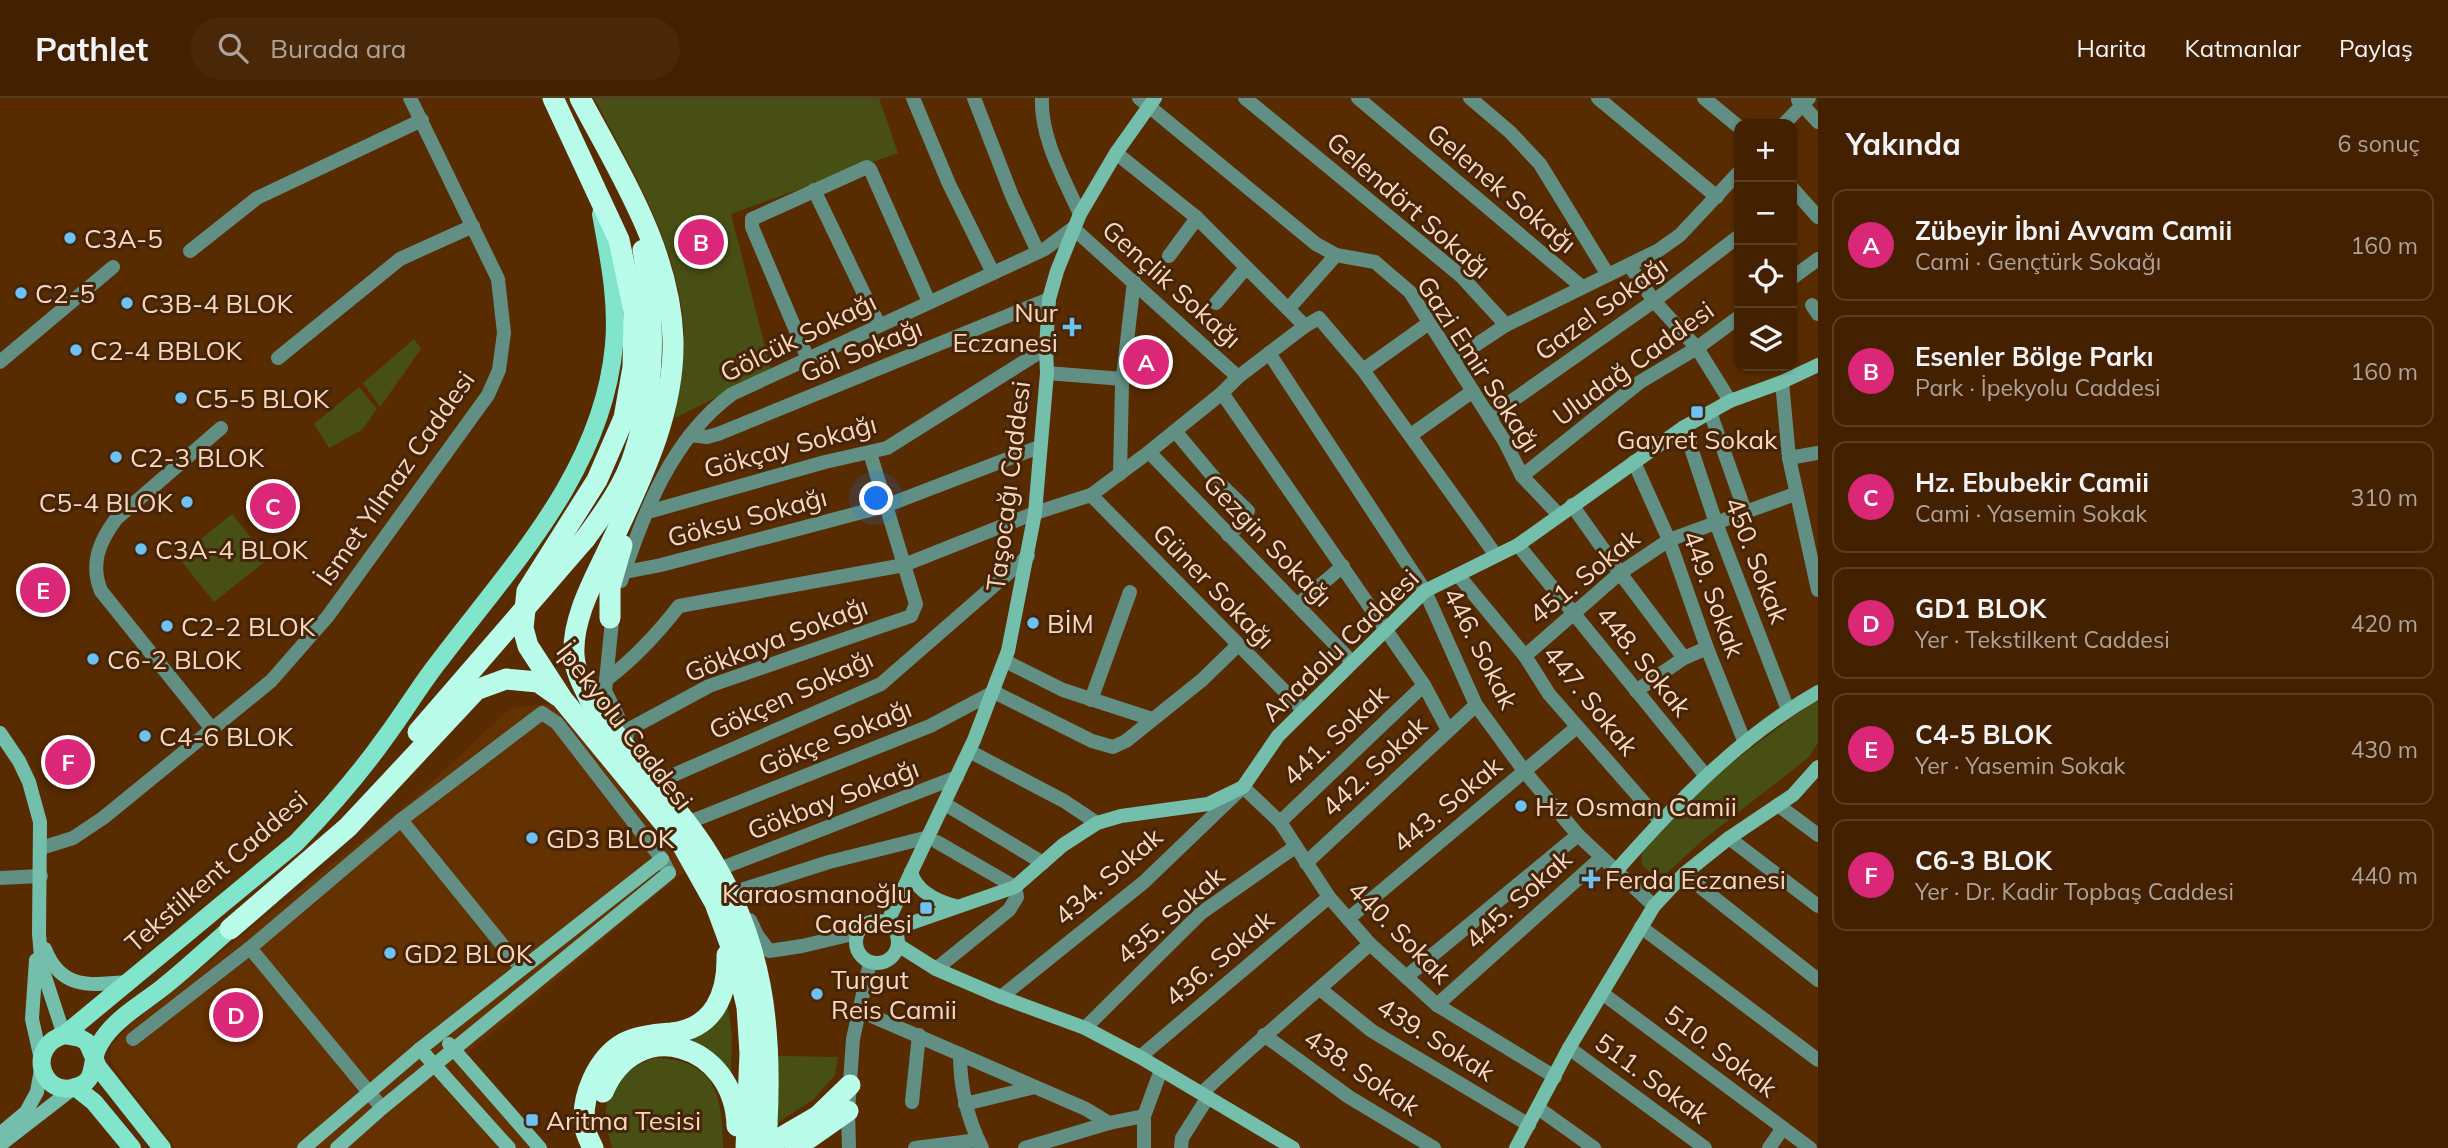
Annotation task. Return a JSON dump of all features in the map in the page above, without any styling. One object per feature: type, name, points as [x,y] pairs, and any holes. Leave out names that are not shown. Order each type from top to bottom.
[{"type":"highway","name":"İpekyolu Caddesi","points":[[553,98],[619,240],[634,311],[633,367],[624,418],[597,480],[527,591],[523,628],[528,646],[564,699],[683,846],[702,877],[736,960],[747,1007],[751,1123]]},
{"type":"highway","name":"İpekyolu Caddesi","points":[[580,98],[643,216],[659,260],[673,339],[663,417],[637,489],[580,612],[574,654],[577,671],[590,700],[709,855],[735,905],[758,970],[766,1016],[769,1062],[751,1123]]},
{"type":"highway","points":[[230,929],[339,820],[418,732],[585,539],[607,509],[635,453],[646,407],[652,357],[651,293],[626,184]]},
{"type":"highway","points":[[610,618],[610,587],[637,489]]},
{"type":"highway","points":[[230,929],[348,827],[477,690],[506,679],[538,682],[564,699]]},
{"type":"highway","points":[[593,1148],[585,1128],[585,1110],[596,1073],[608,1057],[624,1043],[658,1033],[688,1030],[700,1025],[711,1015],[720,1002],[726,983],[725,929]]},
{"type":"highway","points":[[606,1148],[598,1125],[598,1110],[609,1079],[634,1055],[661,1046],[690,1050],[717,1068],[764,1148],[818,1116],[850,1085]]},
{"type":"highway","points":[[795,1148],[848,1111]]},
{"type":"highway","points":[[737,1148],[751,1123]]},
{"type":"highway","points":[[746,1148],[751,1123]]},
{"type":"main road","name":"Taşocağı Caddesi","points":[[891,926],[911,872],[933,840],[945,804],[1005,661],[1035,513],[1047,373],[1049,299],[1073,228],[1147,101]]},
{"type":"main road","name":"Tekstilkent Caddesi","points":[[0,1134],[26,1112],[33,1101],[45,1048],[50,1042],[64,1035],[296,843],[331,807],[385,738],[427,676],[521,556],[579,468],[597,424],[608,384],[614,346],[612,275],[601,214],[590,178]]},
{"type":"main road","name":"Anadolu Caddesi","points":[[891,926],[1015,887],[1080,832],[1097,823],[1121,816],[1208,804],[1243,787],[1278,736],[1425,591],[1495,554],[1518,545],[1684,427],[1710,412],[1730,401],[1782,382],[1818,365]]},
{"type":"main road","points":[[1616,871],[1660,821],[1706,776],[1788,710],[1818,692]]},
{"type":"main road","points":[[0,733],[29,782],[40,822],[39,934],[33,980],[32,1019],[43,1071],[52,1083],[67,1088],[75,1087],[94,1102],[132,1148]]},
{"type":"main road","points":[[1516,1148],[1569,1048],[1654,906],[1684,874],[1728,838],[1793,795],[1818,767]]},
{"type":"main road","points":[[304,1148],[420,1049],[662,859]]},
{"type":"main road","points":[[911,872],[913,878],[930,895],[941,902],[957,906]]},
{"type":"main road","points":[[337,1148],[453,1049],[669,873]]},
{"type":"main road","points":[[871,920],[891,926],[898,938],[898,945],[886,961],[870,962],[861,956],[855,943],[857,933],[864,924],[871,920]]},
{"type":"main road","name":"Tekstilkent Caddesi","points":[[0,1145],[88,1079],[94,1065],[94,1057],[108,1032],[230,929]]},
{"type":"main road","points":[[39,934],[54,968],[68,979],[94,985],[128,982]]},
{"type":"main road","points":[[39,934],[46,983],[64,1035],[87,1042],[98,1067],[162,1148]]},
{"type":"main road","points":[[898,945],[936,968],[1085,1028],[1205,1095],[1288,1147]]},
{"type":"main road","points":[[521,968],[534,984]]},
{"type":"main road","points":[[441,1033],[540,1148]]},
{"type":"main road","points":[[420,1049],[509,1148]]},
{"type":"street","name":"İsmet Yılmaz Caddesi","points":[[41,848],[73,838],[103,818],[271,681],[328,616],[488,395],[499,369],[504,333],[498,279],[410,98]]},
{"type":"street","points":[[913,98],[949,184],[993,273]]},
{"type":"street","points":[[974,98],[1012,196],[1038,252]]},
{"type":"street","points":[[1042,98],[1041,110],[1048,137],[1080,214]]},
{"type":"street","name":"Gelendört Sokağı","points":[[1245,98],[1461,276],[1506,325]]},
{"type":"street","name":"Gelenek Sokağı","points":[[1358,98],[1582,287]]},
{"type":"street","points":[[1470,98],[1510,132],[1540,164],[1608,275]]},
{"type":"street","points":[[1598,98],[1717,197]]},
{"type":"street","points":[[1704,98],[1734,123]]},
{"type":"street","points":[[1788,119],[1802,100],[1818,122]]},
{"type":"street","name":"Gazi Emir Sokağı","points":[[1147,101],[1316,244],[1336,255],[1375,262],[1410,292],[1489,417],[1522,477],[1559,515]]},
{"type":"street","points":[[190,251],[257,198],[422,120]]},
{"type":"street","points":[[1116,153],[1197,218],[1305,326]]},
{"type":"street","points":[[808,359],[752,227],[752,219],[867,167],[929,302]]},
{"type":"street","points":[[1453,360],[1506,325],[1659,250],[1680,235],[1734,178]]},
{"type":"street","points":[[814,190],[879,325]]},
{"type":"street","points":[[1797,196],[1818,217]]},
{"type":"street","points":[[1169,256],[1197,218]]},
{"type":"street","points":[[278,358],[400,259],[473,226]]},
{"type":"street","name":"Gölcük Sokağı","points":[[857,933],[769,951],[757,935],[727,866],[624,732],[605,691],[610,618],[663,475],[690,435],[716,405],[732,394],[1038,252],[1073,228]]},
{"type":"street","name":"Gençlik Sokağı","points":[[1073,228],[1238,377]]},
{"type":"street","name":"Gazel Sokağı","points":[[1489,417],[1654,302],[1734,240]]},
{"type":"street","points":[[1289,308],[1336,255]]},
{"type":"street","points":[[1797,274],[1818,259]]},
{"type":"street","points":[[1629,265],[1654,302],[1697,348],[1730,401]]},
{"type":"street","points":[[0,362],[113,267]]},
{"type":"street","points":[[1216,303],[1246,268]]},
{"type":"street","points":[[1120,474],[1123,379],[1134,281]]},
{"type":"street","name":"Göl Sokağı","points":[[690,435],[707,437],[719,434],[1049,299]]},
{"type":"street","points":[[606,680],[631,659],[679,606],[904,565],[1035,513],[1091,495],[1149,452],[1238,377],[1319,318],[1363,370],[1495,554]]},
{"type":"street","name":"Uludağ Caddesi","points":[[1522,477],[1640,382],[1697,348],[1734,321]]},
{"type":"street","points":[[1363,370],[1429,323]]},
{"type":"street","name":"Gökçay Sokağı","points":[[648,512],[825,462],[887,448],[1046,348]]},
{"type":"street","name":"446. Sokak","points":[[1269,353],[1425,591],[1476,705],[1525,772],[1578,835],[1654,906]]},
{"type":"street","points":[[1047,373],[1123,379]]},
{"type":"street","points":[[1782,382],[1795,494],[1815,566],[1818,590]]},
{"type":"street","points":[[1411,435],[1473,391]]},
{"type":"street","points":[[1222,393],[1424,685],[1448,730]]},
{"type":"street","points":[[1710,412],[1746,513]]},
{"type":"street","name":"450. Sokak","points":[[1684,427],[1716,523],[1788,710]]},
{"type":"street","points":[[212,729],[101,591],[96,578],[96,560],[103,536],[116,519],[221,428]]},
{"type":"street","points":[[1175,431],[1216,480],[1248,511],[1244,521],[1228,535]]},
{"type":"street","name":"Göksu Sokağı","points":[[625,572],[885,506],[1039,447]]},
{"type":"street","name":"Gezgin Sokağı","points":[[1149,452],[1352,662]]},
{"type":"street","points":[[870,453],[904,565]]},
{"type":"street","points":[[1789,458],[1818,453]]},
{"type":"street","name":"449. Sokak","points":[[1634,462],[1669,540],[1707,648],[1745,743]]},
{"type":"street","name":"451. Sokak","points":[[1525,656],[1620,573],[1669,540],[1795,494]]},
{"type":"street","name":"Güner Sokağı","points":[[1091,495],[1303,710]]},
{"type":"street","points":[[1572,505],[1684,658]]},
{"type":"street","name":"448. Sokak","points":[[1518,545],[1706,776]]},
{"type":"street","name":"Gökçen Sokağı","points":[[662,780],[881,684],[1028,556]]},
{"type":"street","name":"Gökkaya Sokağı","points":[[624,732],[709,686],[911,616],[916,604],[904,565]]},
{"type":"street","points":[[1297,605],[1343,566]]},
{"type":"street","name":"447. Sokak","points":[[1458,575],[1525,656],[1549,694],[1660,821]]},
{"type":"street","points":[[1091,700],[1130,592]]},
{"type":"street","points":[[994,692],[1092,741],[1113,747],[1126,741],[1202,680],[1238,645]]},
{"type":"street","points":[[1636,691],[1684,658],[1707,648]]},
{"type":"street","points":[[1005,661],[1063,690],[1152,719]]},
{"type":"street","name":"441. Sokak","points":[[1280,822],[1424,685]]},
{"type":"street","name":"Gökçe Sokağı","points":[[692,821],[930,726],[994,692]]},
{"type":"street","name":"442. Sokak","points":[[1306,863],[1476,705]]},
{"type":"street","points":[[133,1039],[250,948],[401,820],[542,713],[557,723],[662,859],[669,873]]},
{"type":"street","name":"443. Sokak","points":[[1348,919],[1577,727]]},
{"type":"street","points":[[969,751],[1064,801],[1097,823]]},
{"type":"street","name":"Gökbay Sokağı","points":[[727,866],[957,777]]},
{"type":"street","name":"440. Sokak","points":[[1243,787],[1280,822],[1329,897],[1370,944],[1437,1005],[1555,1077]]},
{"type":"street","name":"434. Sokak","points":[[1001,996],[1144,882],[1243,787]]},
{"type":"street","points":[[945,804],[1043,863]]},
{"type":"street","points":[[1778,805],[1818,835]]},
{"type":"street","points":[[401,820],[521,968]]},
{"type":"street","points":[[1406,977],[1578,835]]},
{"type":"street","points":[[1728,838],[1818,906]]},
{"type":"street","points":[[738,891],[829,862],[933,840],[1015,887],[1017,897],[1009,910],[936,968]]},
{"type":"street","name":"435. Sokak","points":[[1085,1028],[1201,913],[1295,847]]},
{"type":"street","name":"445. Sokak","points":[[1437,1005],[1601,858]]},
{"type":"street","points":[[1684,874],[1818,980]]},
{"type":"street","points":[[0,878],[41,876]]},
{"type":"street","name":"436. Sokak","points":[[1140,1057],[1329,897]]},
{"type":"street","points":[[1641,927],[1818,1060]]},
{"type":"street","points":[[1185,1145],[1205,1095],[1264,1035],[1370,944]]},
{"type":"street","points":[[250,948],[382,1108]]},
{"type":"street","points":[[849,1148],[848,1111],[853,1039],[870,962]]},
{"type":"street","name":"439. Sokak","points":[[1320,989],[1372,1031],[1529,1125]]},
{"type":"street","name":"510. Sokak","points":[[1602,993],[1810,1148]]},
{"type":"street","points":[[858,1010],[1086,1109],[1109,1123]]},
{"type":"street","points":[[912,1102],[915,1050],[919,1035]]},
{"type":"street","name":"438. Sokak","points":[[1264,1035],[1349,1097],[1434,1148]]},
{"type":"street","name":"511. Sokak","points":[[1569,1048],[1705,1148]]},
{"type":"street","points":[[915,1148],[980,1144],[965,1104],[960,1079],[960,1054]]},
{"type":"street","points":[[1144,1148],[1144,1115],[1161,1070]]},
{"type":"street","points":[[965,1104],[1035,1087]]},
{"type":"street","points":[[1538,1108],[1594,1148]]},
{"type":"street","points":[[1025,1148],[1144,1115]]},
{"type":"street","points":[[1769,1148],[1783,1128]]},
{"type":"shaded area","points":[[554,703],[668,839],[686,870],[466,1055],[547,1148],[175,1148],[111,1063],[111,1046],[131,1024],[415,798],[510,708]]},
{"type":"green space","points":[[594,98],[879,98],[898,153],[731,214],[771,370],[675,418],[684,332],[673,270],[652,211]]},
{"type":"green space","points":[[414,339],[421,349],[380,407],[363,383]]},
{"type":"green space","points":[[359,387],[377,409],[362,430],[329,448],[314,424]]},
{"type":"green space","points":[[232,514],[268,559],[214,602],[178,557]]},
{"type":"green space","points":[[1818,698],[1818,743],[1808,758],[1703,840],[1667,873],[1651,873],[1641,864],[1642,854],[1650,839],[1709,780]]},
{"type":"green space","points":[[726,997],[732,1034],[731,1074],[714,1053],[688,1039]]},
{"type":"green space","points":[[778,1056],[838,1057],[835,1075],[814,1099],[776,1124]]},
{"type":"green space","points":[[654,1058],[675,1060],[691,1065],[703,1073],[717,1096],[721,1112],[723,1148],[613,1148],[606,1118],[611,1093],[627,1072]]},
{"type":"place","name":"C3A-5","points":[[70,238]]},
{"type":"place","name":"Esenler Bölge Parkı","points":[[701,242]]},
{"type":"place","name":"C2-5","points":[[21,293]]},
{"type":"place","name":"C3B-4 BLOK","points":[[127,303]]},
{"type":"place","name":"Nur Eczanesi","points":[[1072,327]]},
{"type":"place","name":"C2-4 BBLOK","points":[[76,350]]},
{"type":"place","name":"Zübeyir İbni Avvam Camii","points":[[1146,362]]},
{"type":"place","name":"C5-5 BLOK","points":[[181,398]]},
{"type":"place","name":"Gayret Sokak","points":[[1697,412]]},
{"type":"place","name":"C2-3 BLOK","points":[[116,457]]},
{"type":"place","name":"C5-4 BLOK","points":[[187,502]]},
{"type":"place","name":"Hz. Ebubekir Camii","points":[[273,506]]},
{"type":"place","name":"C3A-4 BLOK","points":[[141,549]]},
{"type":"place","name":"C4-5 BLOK","points":[[43,590]]},
{"type":"place","name":"BİM","points":[[1033,623]]},
{"type":"place","name":"C2-2 BLOK","points":[[167,626]]},
{"type":"place","name":"C6-2 BLOK","points":[[93,659]]},
{"type":"place","name":"C4-6 BLOK","points":[[145,736]]},
{"type":"place","name":"C6-3 BLOK","points":[[68,762]]},
{"type":"place","name":"Hz Osman Camii","points":[[1521,806]]},
{"type":"place","name":"GD3 BLOK","points":[[532,838]]},
{"type":"place","name":"Ferda Eczanesi","points":[[1591,879]]},
{"type":"place","name":"Karaosmanoğlu Caddesi","points":[[926,908]]},
{"type":"place","name":"GD2 BLOK","points":[[390,953]]},
{"type":"place","name":"Turgut Reis Camii","points":[[817,994]]},
{"type":"place","name":"GD1 BLOK","points":[[236,1015]]},
{"type":"place","name":"Aritma Tesisi","points":[[532,1120]]}]
